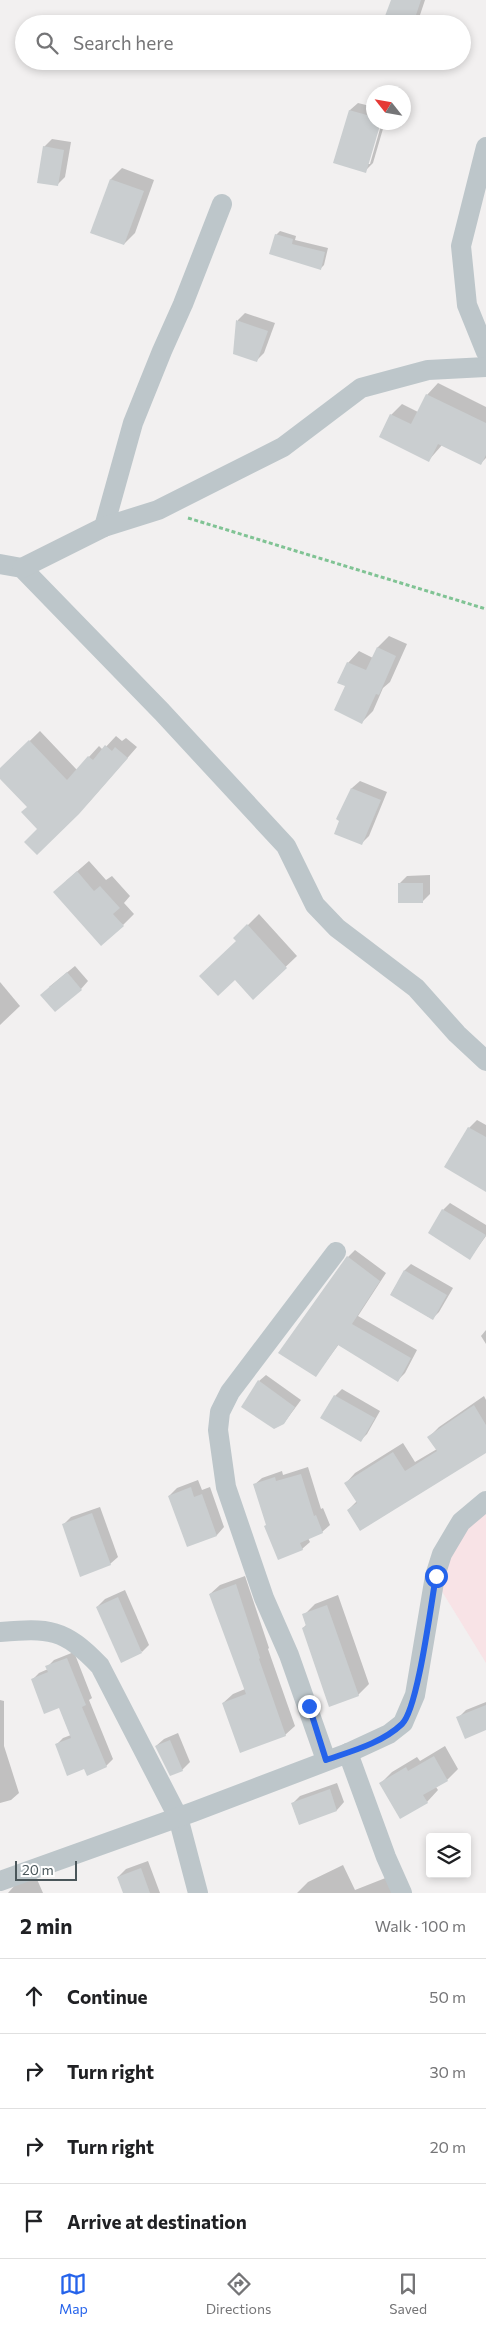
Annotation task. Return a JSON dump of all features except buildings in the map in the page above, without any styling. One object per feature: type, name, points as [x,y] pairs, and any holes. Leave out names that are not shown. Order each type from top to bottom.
[{"type":"street","points":[[486,147],[461,246],[468,305],[486,352]]},
{"type":"street","points":[[104,527],[133,423],[183,304],[222,204]]},
{"type":"street","points":[[22,568],[104,527],[158,510],[283,447],[361,388],[428,370],[486,367]]},
{"type":"street","points":[[0,564],[22,568],[162,712],[286,846],[315,905],[337,928],[416,988],[457,1034],[486,1061]]},
{"type":"street","points":[[326,1760],[289,1655],[264,1598],[226,1487],[218,1430],[220,1412],[230,1392],[336,1252]]},
{"type":"street","points":[[0,1881],[348,1753],[377,1741],[403,1723],[415,1695],[436,1576],[442,1554],[462,1522],[486,1501]]},
{"type":"street","points":[[0,1632],[38,1629],[53,1632],[86,1650],[100,1666],[178,1817],[198,1893]]},
{"type":"street","points":[[348,1753],[386,1857],[402,1893]]},
{"type":"path","points":[[158,510],[486,609]]},
{"type":"shaded area","points":[[486,1506],[486,1663],[438,1585],[468,1519]]},
{"type":"route","points":[[309,1706],[326,1760],[377,1741],[403,1723],[415,1695],[436,1576]]}]
